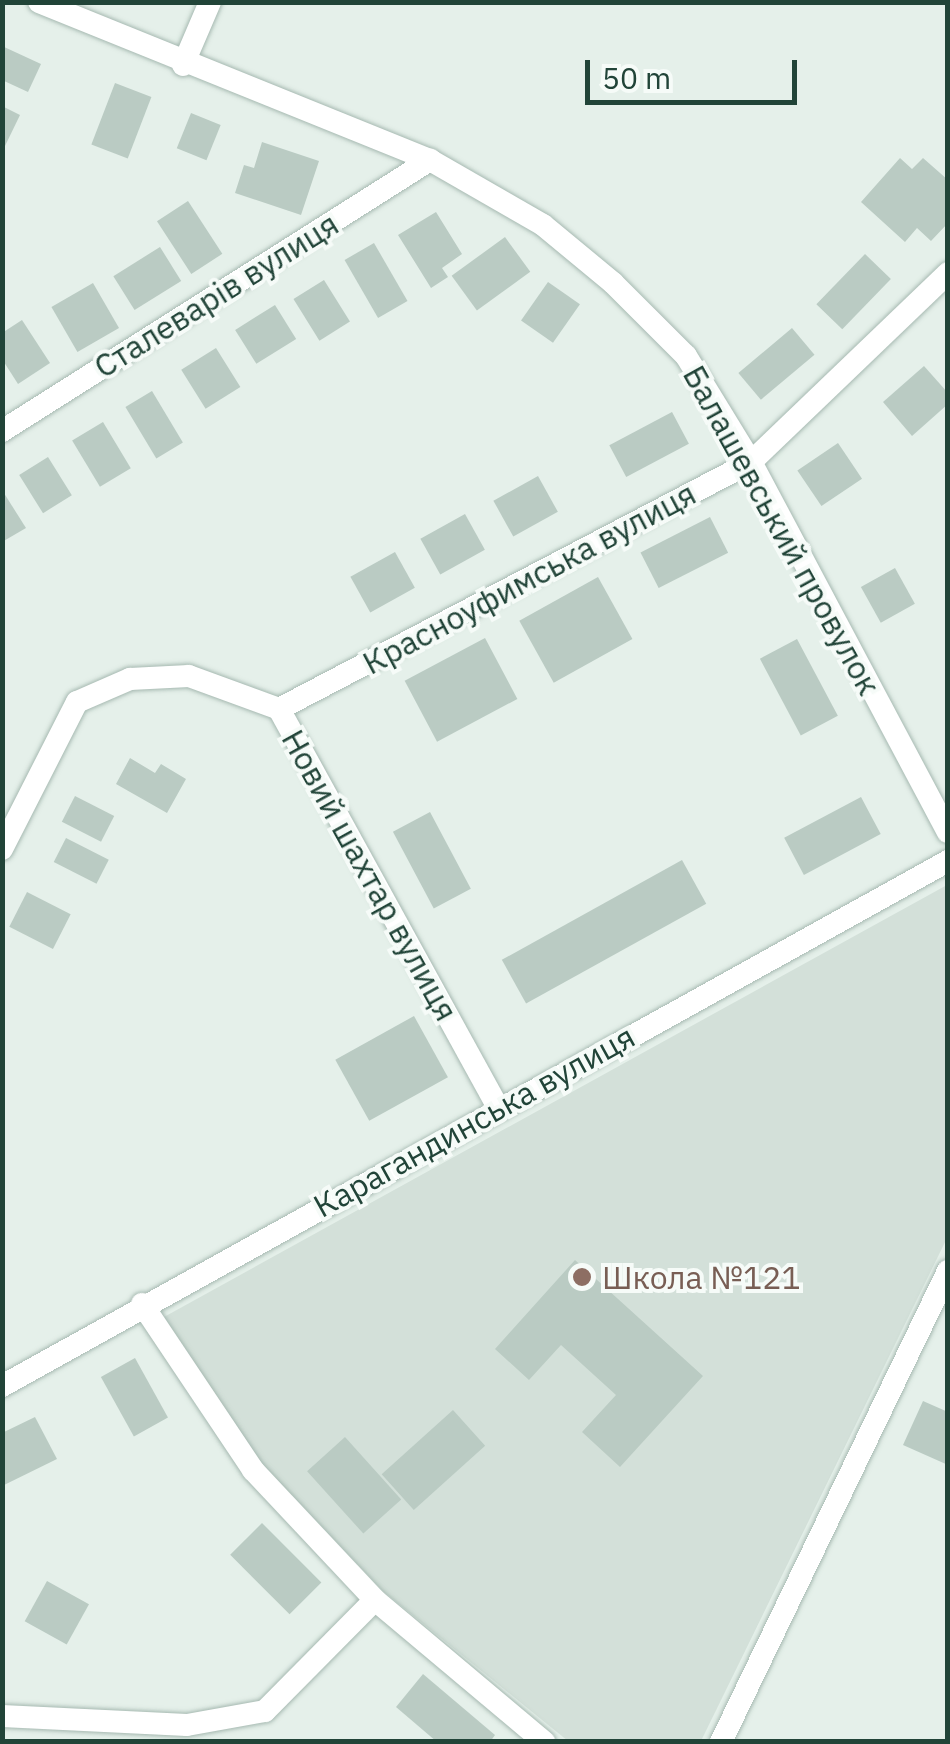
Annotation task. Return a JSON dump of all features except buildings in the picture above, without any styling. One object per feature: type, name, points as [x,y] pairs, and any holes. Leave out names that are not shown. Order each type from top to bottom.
[{"type":"street","name":"Балашевський провулок","points":[[39,2],[184,65],[430,160],[544,225],[613,283],[686,356],[752,462],[948,832]]},
{"type":"street","points":[[184,65],[210,2]]},
{"type":"street","name":"Сталеварів вулиця","points":[[2,431],[430,160]]},
{"type":"street","name":"Красноуфимська вулиця","points":[[279,710],[752,462],[948,273]]},
{"type":"street","name":"Новий шахтар вулиця","points":[[2,850],[77,702],[130,679],[189,676],[279,710],[498,1108]]},
{"type":"street","name":"Карагандинська вулиця","points":[[2,1386],[142,1304],[948,861]]},
{"type":"street","points":[[722,1742],[948,1271]]},
{"type":"street","points":[[142,1304],[253,1470],[375,1600],[544,1742]]},
{"type":"street","points":[[2,1716],[187,1725],[265,1711],[375,1600]]},
{"type":"shaded area","name":"Школа №121","points":[[947,885],[947,1238],[701,1741],[568,1741],[383,1591],[260,1462],[164,1317]]},
{"type":"place","name":"Школа №121","points":[[582,1277]]}]
